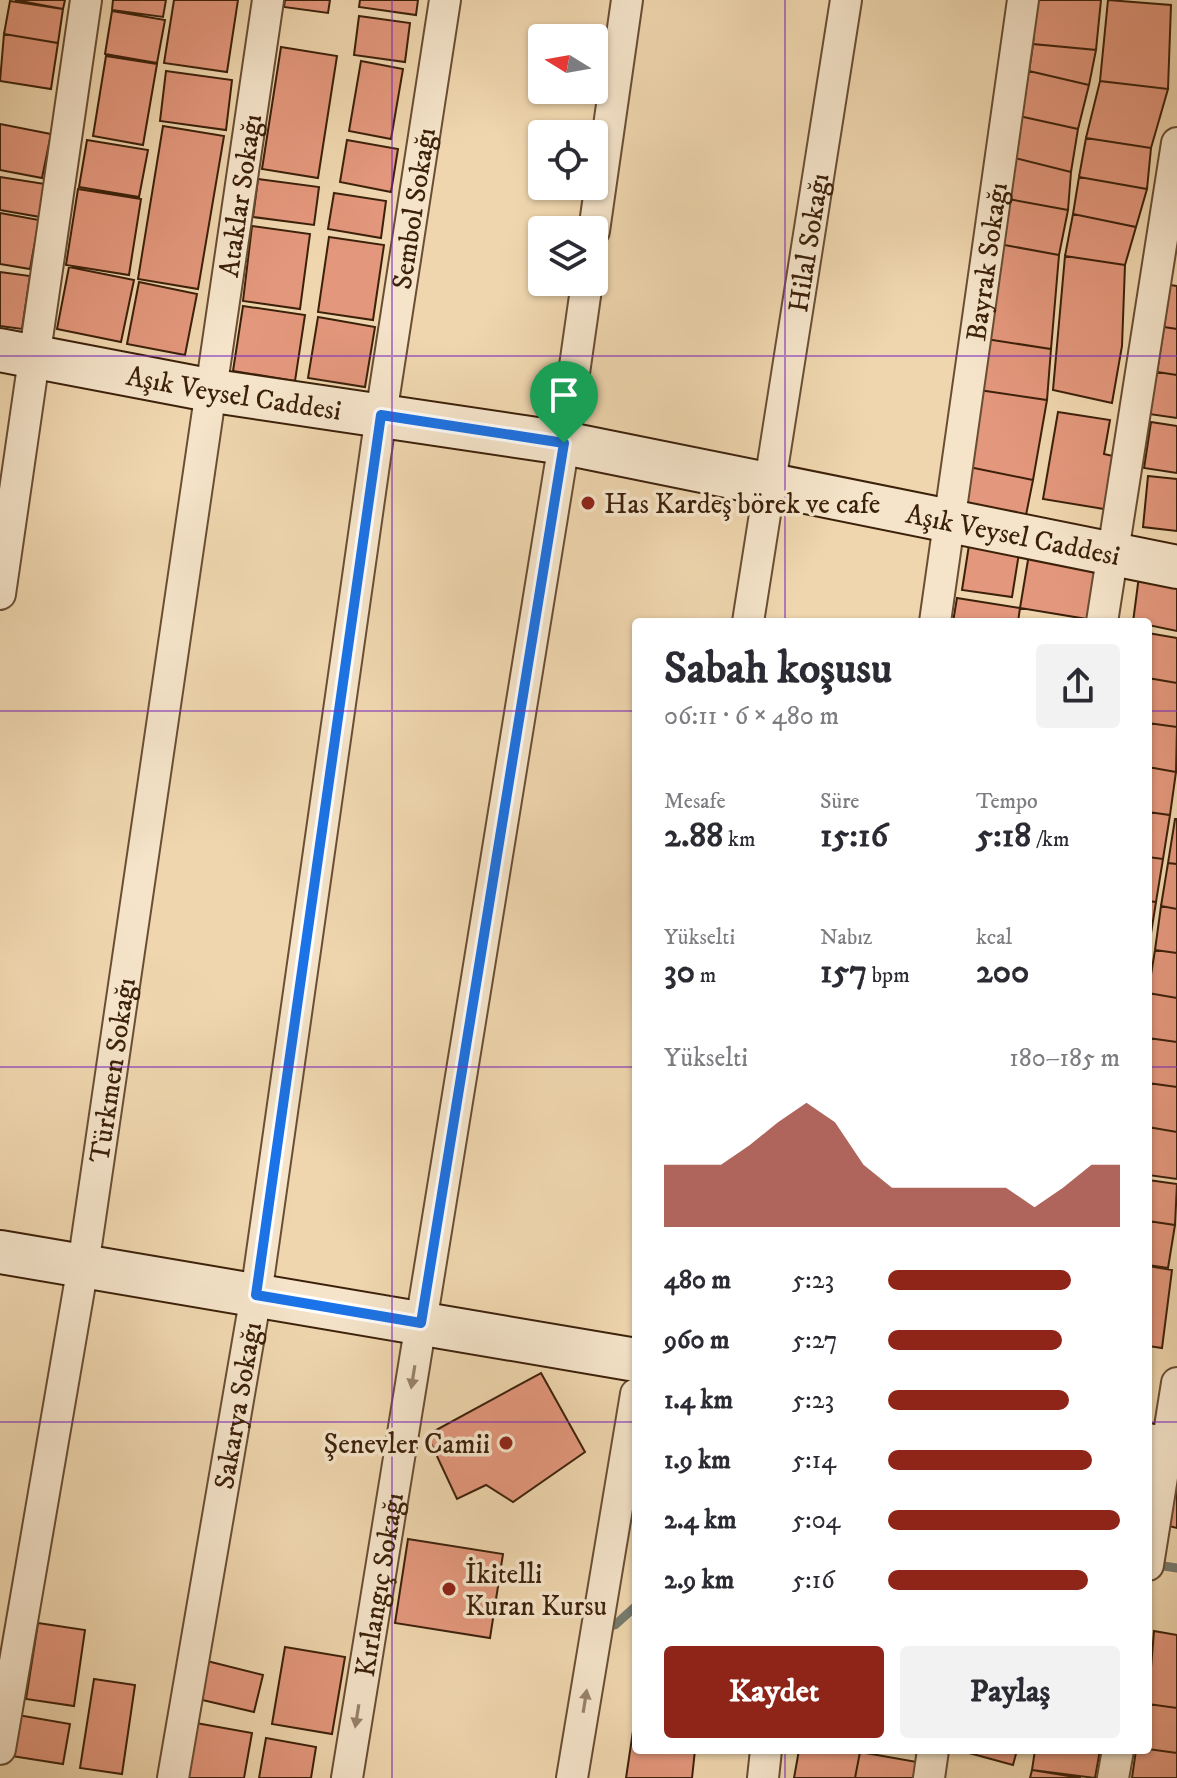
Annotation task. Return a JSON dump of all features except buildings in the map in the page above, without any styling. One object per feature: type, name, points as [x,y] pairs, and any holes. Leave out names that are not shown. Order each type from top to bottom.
[{"type":"main road","name":"Aşık Veysel Caddesi","points":[[17,353],[214,391],[564,443],[1177,567]]},
{"type":"main road","points":[[0,1252],[632,1359]]},
{"type":"street","points":[[0,594],[17,353],[86,0]]},
{"type":"street","name":"Ataklar Sokağı","points":[[214,391],[268,0]]},
{"type":"street","name":"Sembol Sokağı","points":[[381,415],[445,0]]},
{"type":"street","points":[[596,216],[627,0]]},
{"type":"street","name":"Hilal Sokağı","points":[[749,618],[846,0]]},
{"type":"street","name":"Bayrak Sokağı","points":[[936,618],[1023,0]]},
{"type":"street","points":[[1103,618],[1177,143]]},
{"type":"street","name":"Kırlangıç Sokağı","points":[[347,1778],[564,443],[585,296]]},
{"type":"street","name":"Türkmen Sokağı","points":[[0,1749],[83,1266],[214,391]]},
{"type":"street","name":"Sakarya Sokağı","points":[[173,1778],[256,1295],[381,415]]},
{"type":"street","points":[[1152,1539],[1177,1383]]},
{"type":"street","points":[[572,1778],[632,1418]]},
{"type":"street","points":[[763,1778],[766,1754]]},
{"type":"street","points":[[929,1778],[932,1754]]},
{"type":"street","points":[[1113,1778],[1117,1754]]},
{"type":"waterway","points":[[1152,1564],[1177,1568]]},
{"type":"waterway","points":[[615,1625],[632,1610]]},
{"type":"place","name":"Has Kardeş börek ve cafe","points":[[588,503]]},
{"type":"place","name":"Şenevler Camii","points":[[506,1443]]},
{"type":"place","name":"İkitelli Kuran Kursu","points":[[449,1589]]},
{"type":"route","points":[[381,415],[564,443],[421,1323],[256,1295],[381,415]]}]
